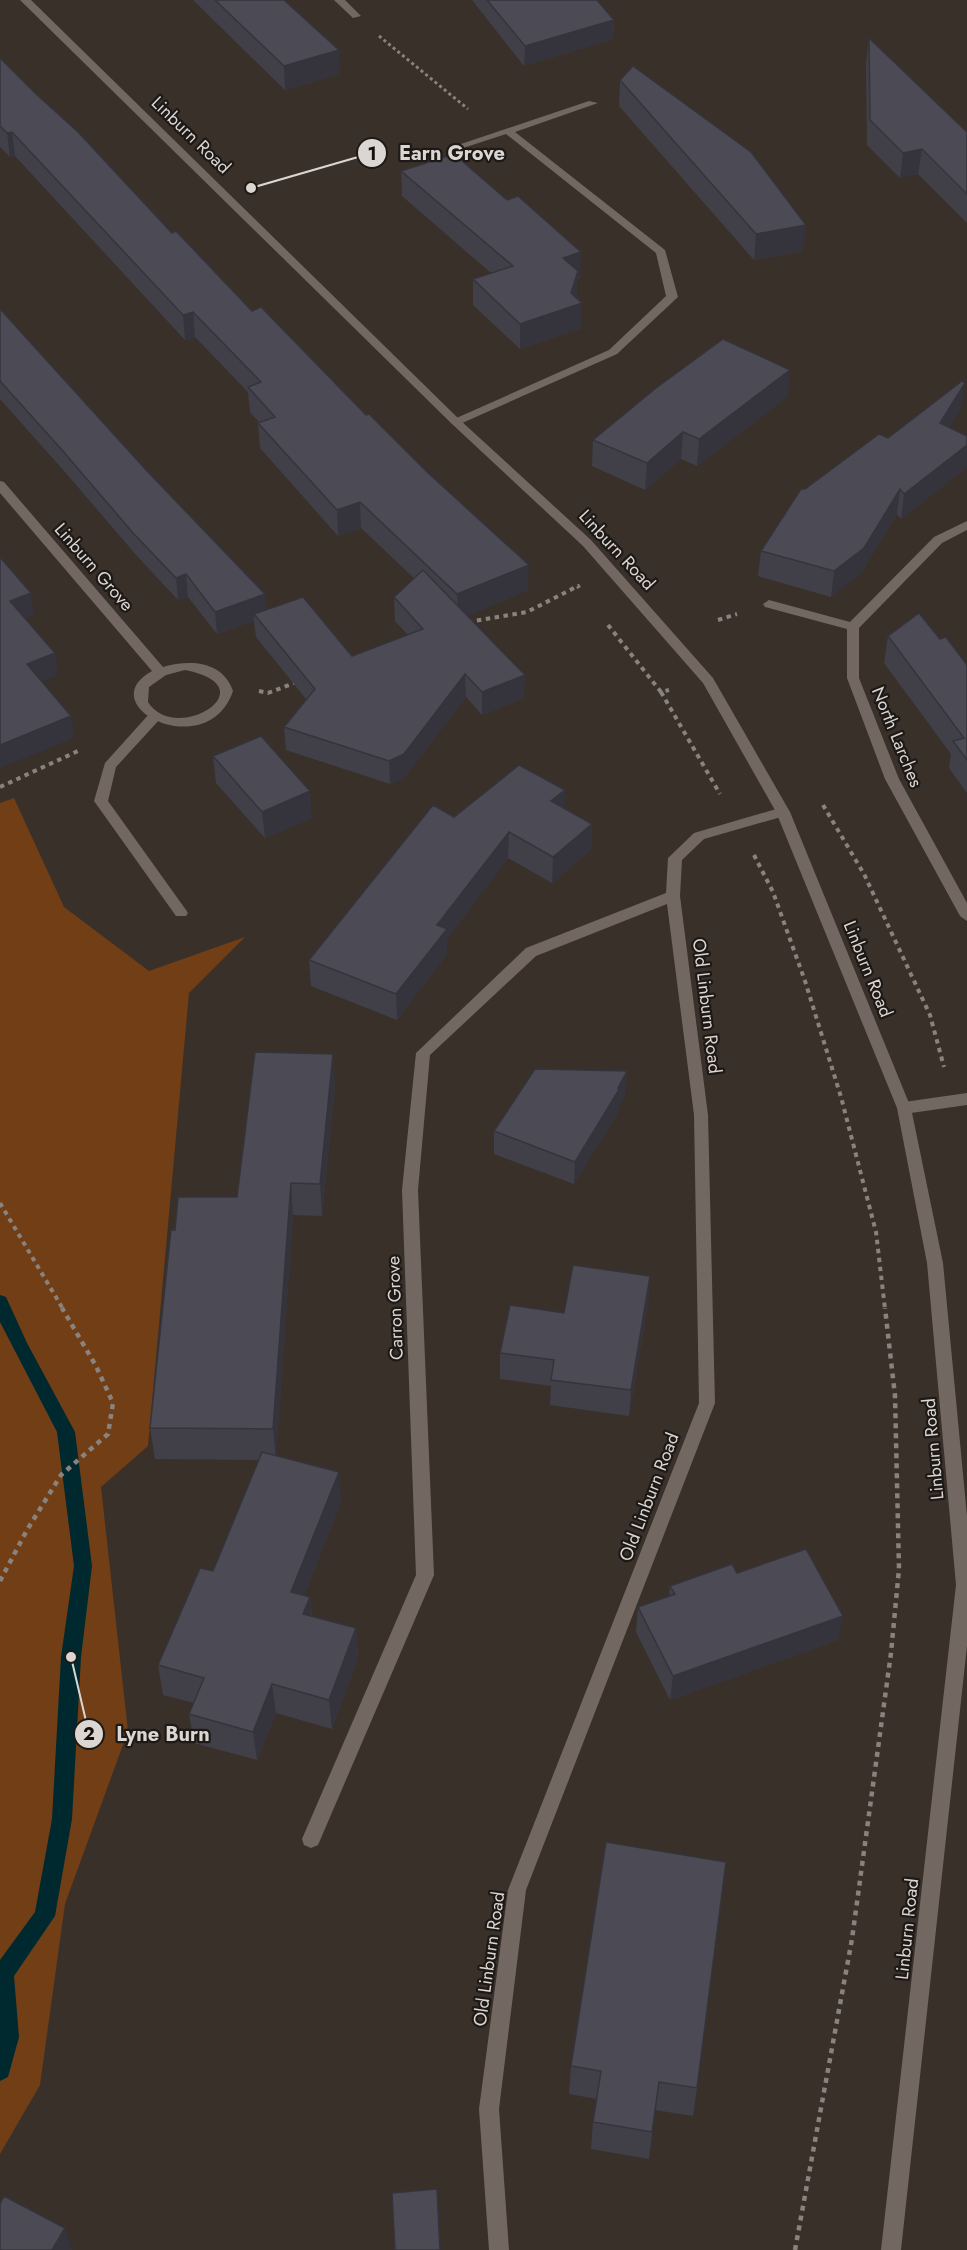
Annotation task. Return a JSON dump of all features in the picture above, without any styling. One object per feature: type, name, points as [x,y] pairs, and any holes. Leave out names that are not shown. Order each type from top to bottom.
[{"type":"street","name":"Linburn Road","points":[[25,0],[456,422],[587,543],[708,681],[783,812],[904,1108],[935,1263],[966,1585],[891,2250]]},
{"type":"street","points":[[339,0],[356,16]]},
{"type":"street","points":[[460,146],[593,103]]},
{"type":"street","points":[[456,422],[613,352],[672,297],[661,252],[504,133]]},
{"type":"street","name":"Linburn Grove","points":[[0,485],[160,672]]},
{"type":"street","points":[[770,604],[853,627],[938,540],[967,525]]},
{"type":"street","name":"North Larches","points":[[853,627],[853,678],[892,779],[967,916]]},
{"type":"street","points":[[185,666],[210,670],[226,683],[228,692],[220,709],[199,720],[171,722],[155,716],[143,705],[141,696],[143,687],[149,679],[160,672],[185,666]]},
{"type":"street","points":[[155,716],[110,766],[101,801],[181,913]]},
{"type":"street","name":"Old Linburn Road","points":[[499,2250],[489,2109],[517,1890],[707,1402],[701,1115],[673,896],[675,858],[699,836],[783,812]]},
{"type":"street","name":"Carron Grove","points":[[311,1839],[425,1575],[410,1190],[423,1053],[531,952],[673,896]]},
{"type":"street","points":[[904,1108],[961,1100]]},
{"type":"path","points":[[356,16],[411,64],[504,133]]},
{"type":"path","points":[[460,623],[527,612],[578,586]]},
{"type":"path","points":[[268,693],[300,681]]},
{"type":"path","points":[[661,692],[738,825],[773,892],[805,981],[841,1097],[876,1232],[895,1396],[899,1569],[891,1653],[852,1939],[795,2250]]},
{"type":"path","points":[[822,804],[864,874],[930,1015],[961,1100]]},
{"type":"path","points":[[0,1203],[96,1366],[113,1402],[108,1434],[61,1475],[27,1530],[0,1581]]},
{"type":"shaded area","points":[[14,798],[64,907],[149,971],[245,937],[189,993],[148,1446],[101,1487],[128,1731],[65,1904],[40,2085],[0,2154],[0,803]]},
{"type":"building","points":[[215,0],[284,0],[339,50],[284,66]]},
{"type":"building","points":[[487,0],[597,0],[614,20],[525,46]]},
{"type":"building","points":[[869,38],[967,132],[967,194],[922,149],[903,153],[870,120]]},
{"type":"building","points":[[0,58],[78,132],[172,233],[176,231],[252,311],[261,307],[366,415],[369,414],[426,471],[529,565],[457,594],[360,502],[337,510],[258,423],[275,417],[248,387],[261,382],[193,312],[183,315],[12,132],[7,133],[0,126]]},
{"type":"building","points":[[633,66],[751,152],[806,225],[756,234],[620,80]]},
{"type":"building","points":[[454,154],[507,200],[518,196],[581,252],[563,258],[578,271],[571,293],[582,303],[520,324],[473,279],[513,266],[401,171]]},
{"type":"building","points":[[0,309],[147,471],[265,594],[215,612],[186,574],[176,578],[134,534],[0,381]]},
{"type":"building","points":[[723,339],[790,370],[699,439],[683,432],[647,463],[593,440],[656,388]]},
{"type":"building","points":[[962,381],[965,383],[940,423],[967,436],[967,445],[904,494],[900,489],[864,548],[834,571],[761,551],[801,489],[805,489],[879,434],[888,438]]},
{"type":"building","points":[[0,557],[31,593],[10,601],[55,653],[27,664],[71,716],[0,745]]},
{"type":"building","points":[[423,570],[525,675],[482,692],[465,674],[404,754],[389,761],[284,727],[315,689],[254,614],[303,597],[352,656],[423,629],[394,597]]},
{"type":"building","points":[[919,613],[940,639],[946,637],[967,665],[967,760],[953,741],[964,738],[888,636]]},
{"type":"building","points":[[261,736],[310,791],[262,812],[213,756]]},
{"type":"building","points":[[519,765],[565,790],[551,801],[592,824],[553,857],[509,832],[437,925],[447,929],[396,994],[309,960],[433,805],[454,817]]},
{"type":"building","points":[[255,1052],[333,1054],[320,1184],[291,1183],[273,1429],[150,1428],[171,1230],[175,1230],[178,1197],[237,1197]]},
{"type":"building","points":[[535,1069],[627,1071],[618,1088],[620,1088],[575,1162],[494,1131]]},
{"type":"building","points":[[573,1265],[650,1276],[631,1390],[551,1380],[554,1360],[500,1353],[510,1305],[564,1313]]},
{"type":"building","points":[[262,1452],[339,1472],[291,1592],[310,1597],[303,1614],[356,1628],[329,1700],[272,1684],[253,1732],[189,1714],[204,1678],[158,1665],[200,1568],[213,1571]]},
{"type":"building","points":[[806,1549],[843,1616],[673,1676],[638,1607],[675,1594],[670,1586],[732,1564],[737,1573]]},
{"type":"building","points":[[606,1842],[726,1862],[697,2088],[659,2082],[652,2132],[593,2122],[601,2071],[571,2066]]},
{"type":"building","points":[[437,2189],[440,2250],[395,2250],[392,2193]]},
{"type":"building","points":[[4,2196],[65,2228],[52,2250],[0,2250],[0,2204]]},
{"type":"waterway","points":[[0,1302],[19,1345],[66,1432],[83,1566],[71,1657],[62,1819],[45,1916],[3,1973],[8,2037],[0,2070]]},
{"type":"place","name":"Earn Grove","points":[[251,188]]},
{"type":"place","name":"Lyne Burn","points":[[71,1657]]}]
